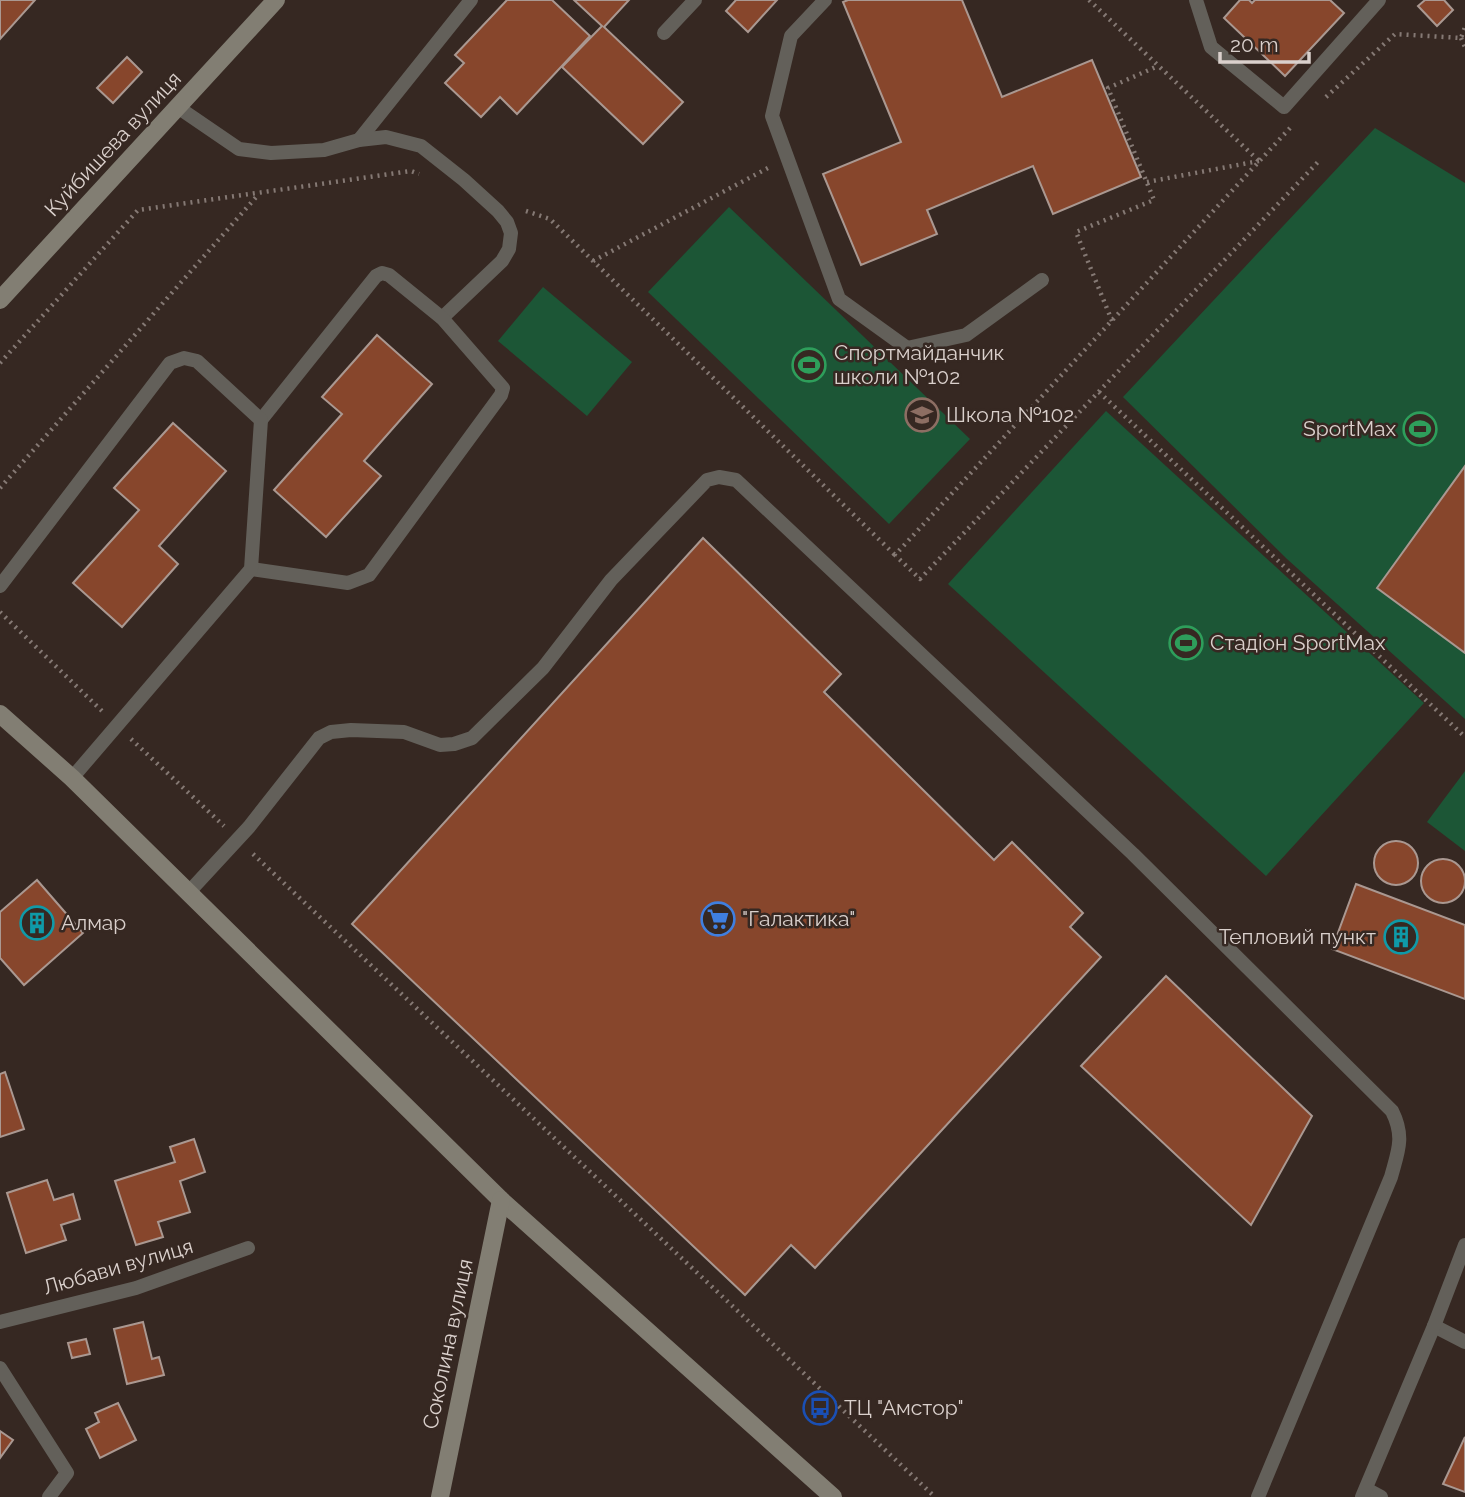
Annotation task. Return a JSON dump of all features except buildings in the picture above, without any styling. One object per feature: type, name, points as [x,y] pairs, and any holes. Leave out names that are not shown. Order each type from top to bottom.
[{"type":"street","name":"Куйбишева вулиця","points":[[0,300],[276,0]]},
{"type":"street","name":"Куйбишева вулиця","points":[[260,20],[292,0]]},
{"type":"street","points":[[0,714],[72,778],[501,1200],[832,1497]]},
{"type":"street","name":"Соколина вулиця","points":[[440,1497],[501,1200]]},
{"type":"lane","points":[[359,140],[471,0]]},
{"type":"lane","points":[[664,33],[695,0]]},
{"type":"lane","points":[[825,0],[791,36],[772,116],[839,299],[907,348],[966,335],[1042,280]]},
{"type":"lane","points":[[1196,0],[1212,47],[1284,107],[1379,0]]},
{"type":"lane","points":[[179,108],[239,149],[271,153],[324,150],[359,140],[386,137],[421,146],[464,180],[507,222],[511,233],[509,249],[502,261],[442,318]]},
{"type":"lane","points":[[72,778],[251,569],[261,420],[376,276],[382,273],[389,275],[442,318],[503,388],[501,396],[369,575],[348,583],[251,569]]},
{"type":"lane","points":[[0,586],[170,363],[184,358],[197,361],[261,420]]},
{"type":"lane","points":[[188,893],[249,827],[319,738],[331,732],[351,730],[404,732],[440,745],[472,738],[542,668],[611,579],[707,480],[719,477],[736,480],[1133,854],[1395,1118],[1401,1139],[1391,1177],[1258,1497]]},
{"type":"lane","points":[[1381,1497],[1364,1493],[1465,1245]]},
{"type":"lane","name":"Любави вулиця","points":[[0,1322],[136,1288],[248,1248]]},
{"type":"lane","points":[[1434,1326],[1465,1342]]},
{"type":"lane","points":[[0,1368],[67,1473],[49,1497]]},
{"type":"path","points":[[1088,0],[1259,161]]},
{"type":"path","points":[[1465,27],[1461,38],[1465,47]]},
{"type":"path","points":[[1317,105],[1395,34],[1461,38]]},
{"type":"path","points":[[1112,321],[1076,232],[1154,200],[1108,88],[1158,66]]},
{"type":"path","points":[[1297,122],[895,555],[920,579],[1318,162]]},
{"type":"path","points":[[593,261],[788,158]]},
{"type":"path","points":[[1147,183],[1259,161]]},
{"type":"path","points":[[0,488],[259,194]]},
{"type":"path","points":[[1099,392],[1465,737]]},
{"type":"path","points":[[0,612],[117,726],[935,1497]]},
{"type":"green space","points":[[1375,128],[1465,183],[1465,719],[1287,559],[1123,397]]},
{"type":"green space","name":"Спортмайданчик школи №102","points":[[729,207],[970,439],[889,524],[648,292]]},
{"type":"green space","points":[[543,287],[632,362],[587,416],[498,341]]},
{"type":"green space","name":"Стадіон SportMax","points":[[1106,411],[1424,703],[1266,876],[948,584]]},
{"type":"green space","points":[[1465,771],[1465,851],[1427,822]]},
{"type":"place","name":"Спортмайданчик школи №102","points":[[809,365]]},
{"type":"place","name":"Школа №102","points":[[922,415]]},
{"type":"place","name":"SportMax","points":[[1420,429]]},
{"type":"place","name":"Стадіон SportMax","points":[[1186,643]]},
{"type":"place","name":"\"Галактика\"","points":[[718,919]]},
{"type":"place","name":"Алмар","points":[[37,923]]},
{"type":"place","name":"Тепловий пункт","points":[[1401,937]]},
{"type":"place","name":"ТЦ \"Амстор\"","points":[[820,1408]]}]
